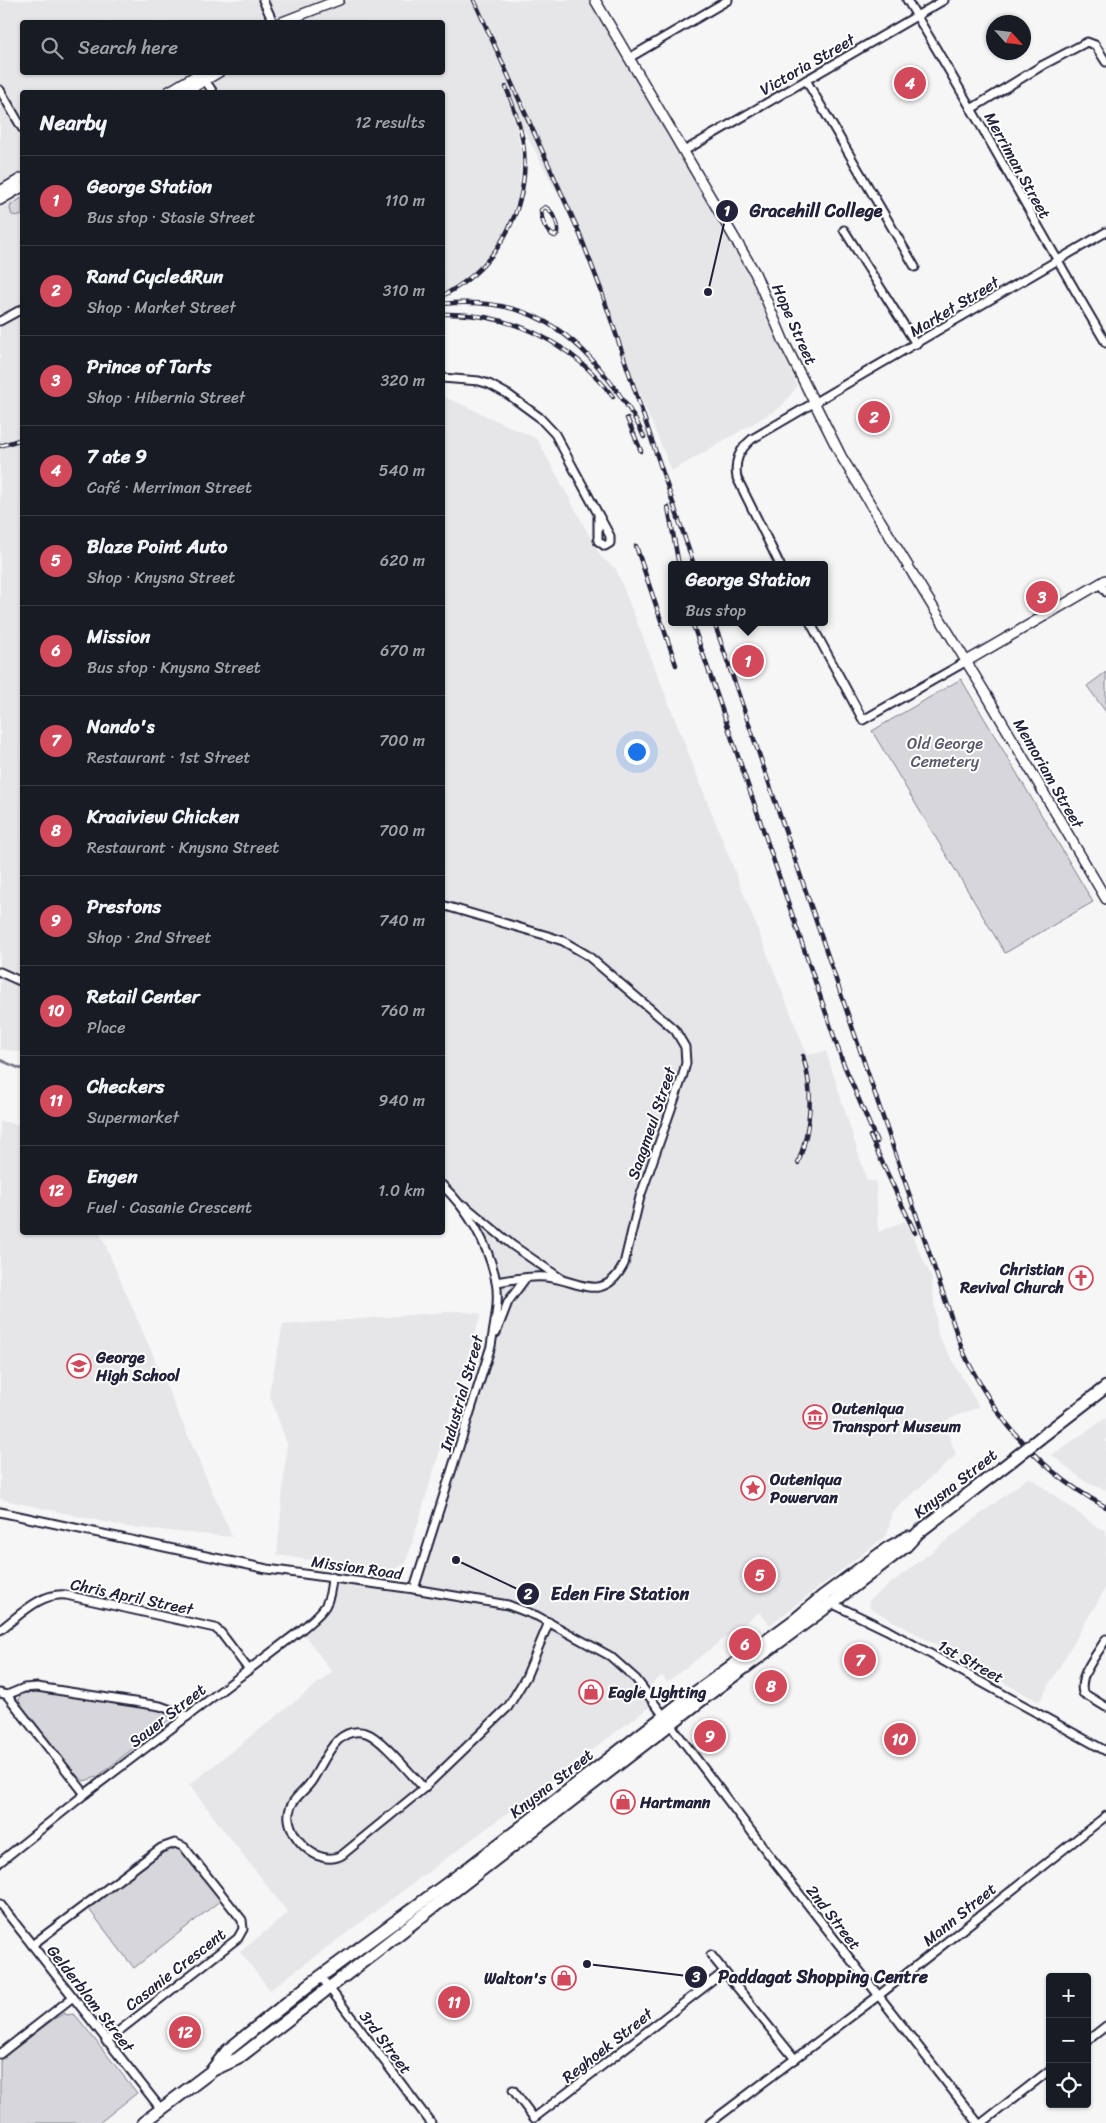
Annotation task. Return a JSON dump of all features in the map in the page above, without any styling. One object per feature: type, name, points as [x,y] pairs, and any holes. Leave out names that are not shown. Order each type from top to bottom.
[{"type":"highway","name":"Knysna Street","points":[[213,2070],[228,2050],[322,1976],[827,1600],[906,1546],[919,1532],[1106,1388]]},
{"type":"highway","name":"Knysna Street","points":[[143,2123],[213,2070],[237,2059],[668,1720]]},
{"type":"street","points":[[263,0],[272,20]]},
{"type":"street","points":[[287,20],[339,0]]},
{"type":"street","name":"Hope Street","points":[[595,0],[755,273],[784,342],[840,456],[967,662]]},
{"type":"street","points":[[629,58],[728,0]]},
{"type":"street","name":"Merriman Street","points":[[907,0],[1057,261],[1106,342]]},
{"type":"street","name":"Victoria Street","points":[[684,151],[944,0]]},
{"type":"street","points":[[302,20],[324,6]]},
{"type":"street","points":[[971,109],[1043,65],[1087,42],[1095,45],[1106,62]]},
{"type":"street","points":[[172,90],[203,75]]},
{"type":"street","points":[[187,90],[203,75]]},
{"type":"street","points":[[203,75],[212,90]]},
{"type":"street","points":[[806,80],[915,267]]},
{"type":"street","points":[[0,90],[20,125]]},
{"type":"street","points":[[0,191],[20,179]]},
{"type":"street","points":[[0,200],[20,188]]},
{"type":"street","points":[[844,230],[916,344]]},
{"type":"street","name":"Market Street","points":[[778,561],[736,478],[735,464],[742,448],[752,439],[1106,232]]},
{"type":"street","points":[[0,321],[20,310]]},
{"type":"street","points":[[445,378],[479,381],[488,384],[509,395],[539,417],[555,434],[598,517]]},
{"type":"street","points":[[812,626],[863,720],[967,662],[1103,582],[1106,592]]},
{"type":"street","name":"Memoriam Street","points":[[967,662],[1106,899]]},
{"type":"street","name":"Saagmeul Street","points":[[445,907],[548,936],[571,945],[602,967],[675,1030],[685,1047],[686,1063],[682,1078],[640,1197],[624,1264],[619,1274],[607,1284],[594,1288],[582,1287],[546,1277],[496,1282]]},
{"type":"street","points":[[0,972],[20,981]]},
{"type":"street","name":"Industrial Street","points":[[414,1589],[491,1346],[496,1306],[496,1282],[482,1241],[459,1201],[445,1188]]},
{"type":"street","points":[[459,1201],[512,1245],[562,1280]]},
{"type":"street","points":[[491,1346],[508,1302],[525,1279]]},
{"type":"street","name":"Mission Road","points":[[0,1512],[267,1569],[502,1603],[526,1611],[549,1622],[620,1663],[636,1679],[668,1720]]},
{"type":"street","name":"Sauer Street","points":[[0,1862],[85,1794],[301,1630],[326,1608],[330,1599],[332,1577]]},
{"type":"street","name":"Chris April Street","points":[[0,1630],[43,1598],[57,1594],[66,1595],[215,1628],[221,1633],[249,1670]]},
{"type":"street","name":"1st Street","points":[[827,1600],[887,1630],[1106,1751]]},
{"type":"street","points":[[424,1788],[375,1738],[360,1732],[350,1733],[340,1738],[332,1747],[310,1783],[294,1801],[290,1810],[289,1821],[293,1832],[312,1854],[323,1859],[334,1859],[342,1856],[424,1788],[508,1707],[526,1677],[549,1622]]},
{"type":"street","points":[[1106,1639],[1085,1673],[1081,1687],[1083,1693],[1106,1707]]},
{"type":"street","points":[[85,1794],[4,1694],[24,1688],[37,1687],[160,1706],[188,1716]]},
{"type":"street","name":"2nd Street","points":[[668,1720],[772,1860],[980,2123]]},
{"type":"street","name":"Mann Street","points":[[710,2123],[878,1996],[1106,1816]]},
{"type":"street","name":"Casanie Crescent","points":[[32,1945],[161,1848],[174,1843],[184,1846],[242,1920],[243,1929],[238,1938],[106,2041]]},
{"type":"street","name":"Gelderblom Street","points":[[0,1904],[161,2110]]},
{"type":"street","points":[[711,1954],[795,2059]]},
{"type":"street","name":"Reghoek Street","points":[[513,2090],[534,2118],[724,1972]]},
{"type":"street","name":"3rd Street","points":[[322,1976],[431,2123]]},
{"type":"street","points":[[0,2054],[73,1997]]},
{"type":"street","points":[[1091,2038],[1106,2026]]},
{"type":"street","points":[[980,2123],[1046,2073]]},
{"type":"shaded area","points":[[0,0],[588,0],[755,286],[797,386],[781,407],[672,471],[625,360],[573,223],[513,109],[522,159],[518,195],[508,228],[484,263],[452,288],[445,291],[445,90],[20,90],[20,1052],[0,1049]]},
{"type":"shaded area","points":[[445,397],[537,439],[601,557],[616,569],[807,1055],[826,1051],[867,1181],[876,1181],[878,1232],[905,1221],[931,1276],[938,1335],[979,1407],[944,1421],[956,1455],[892,1512],[887,1535],[770,1625],[759,1612],[667,1682],[662,1676],[645,1689],[655,1703],[270,1990],[240,1952],[288,1913],[189,1785],[332,1672],[301,1630],[326,1608],[332,1577],[414,1589],[491,1346],[496,1282],[482,1241],[445,1188]]},
{"type":"shaded area","name":"George High School","points":[[0,1121],[20,1125],[20,1235],[101,1235],[232,1537],[127,1527],[0,1499]]},
{"type":"shaded area","points":[[459,1311],[481,1314],[406,1563],[388,1572],[277,1555],[287,1444],[269,1393],[283,1325]]},
{"type":"shaded area","points":[[1106,1418],[1106,1490],[1087,1483],[1052,1455]]},
{"type":"shaded area","points":[[1029,1477],[1099,1528],[1106,1530],[1106,1587],[1039,1702],[870,1608],[869,1600]]},
{"type":"green space","points":[[20,199],[20,216],[12,215],[11,205]]},
{"type":"green space","points":[[1106,672],[1106,712],[1087,686]]},
{"type":"green space","name":"Old George Cemetery","points":[[961,679],[1093,902],[1005,953],[872,731]]},
{"type":"green space","points":[[36,1691],[162,1710],[168,1714],[170,1719],[97,1777],[84,1781],[77,1776],[19,1702],[20,1695]]},
{"type":"green space","points":[[176,1846],[183,1851],[221,1900],[134,1968],[88,1908],[167,1848]]},
{"type":"green space","points":[[65,2013],[66,2015],[73,2014],[77,2017],[137,2093],[99,2123],[0,2123],[0,2060],[54,2019]]},
{"type":"waterway","points":[[0,1060],[20,1069]]},
{"type":"railway","points":[[474,0],[579,232],[600,287],[693,561]]},
{"type":"railway","points":[[445,294],[462,284],[480,269],[495,251],[507,232],[516,211],[522,189],[524,166],[523,142],[514,107],[506,87]]},
{"type":"railway","points":[[545,207],[551,211],[556,222],[558,233],[555,236],[549,232],[543,221],[541,210],[545,207]]},
{"type":"railway","points":[[445,304],[468,303],[515,309],[536,317],[555,328],[574,342],[608,379],[628,407],[644,437]]},
{"type":"railway","points":[[445,314],[492,319],[538,334],[559,346],[579,361],[613,397]]},
{"type":"railway","points":[[627,418],[641,451]]},
{"type":"railway","points":[[0,446],[20,440]]},
{"type":"railway","points":[[668,507],[678,561]]},
{"type":"railway","points":[[636,546],[676,665]]},
{"type":"railway","points":[[693,626],[842,1060],[877,1142]]},
{"type":"railway","points":[[715,626],[962,1349],[988,1397],[1021,1440],[1060,1477],[1106,1507]]},
{"type":"railway","points":[[798,1163],[806,1137],[810,1096],[803,1056]]},
{"type":"railway","points":[[870,1136],[915,1233]]},
{"type":"place","name":"7 ate 9","points":[[910,83]]},
{"type":"place","name":"Gracehill College","points":[[708,292]]},
{"type":"place","name":"Rand Cycle&Run","points":[[874,417]]},
{"type":"place","name":"Prince of Tarts","points":[[1042,597]]},
{"type":"place","name":"George Station","points":[[748,661]]},
{"type":"place","name":"Christian Revival Church","points":[[1081,1278]]},
{"type":"place","name":"George High School","points":[[79,1366]]},
{"type":"place","name":"Outeniqua Transport Museum","points":[[815,1417]]},
{"type":"place","name":"Outeniqua Powervan","points":[[753,1488]]},
{"type":"place","name":"Eden Fire Station","points":[[456,1560]]},
{"type":"place","name":"Blaze Point Auto","points":[[760,1575]]},
{"type":"place","name":"Mission","points":[[745,1644]]},
{"type":"place","name":"Nando's","points":[[860,1660]]},
{"type":"place","name":"Kraaiview Chicken","points":[[771,1686]]},
{"type":"place","name":"Eagle Lighting","points":[[591,1692]]},
{"type":"place","name":"Prestons","points":[[710,1736]]},
{"type":"place","name":"Retail Center","points":[[900,1739]]},
{"type":"place","name":"Hartmann","points":[[623,1802]]},
{"type":"place","name":"Paddagat Shopping Centre","points":[[587,1964]]},
{"type":"place","name":"Walton's","points":[[564,1978]]},
{"type":"place","name":"Checkers","points":[[454,2002]]},
{"type":"place","name":"Engen","points":[[185,2032]]}]
